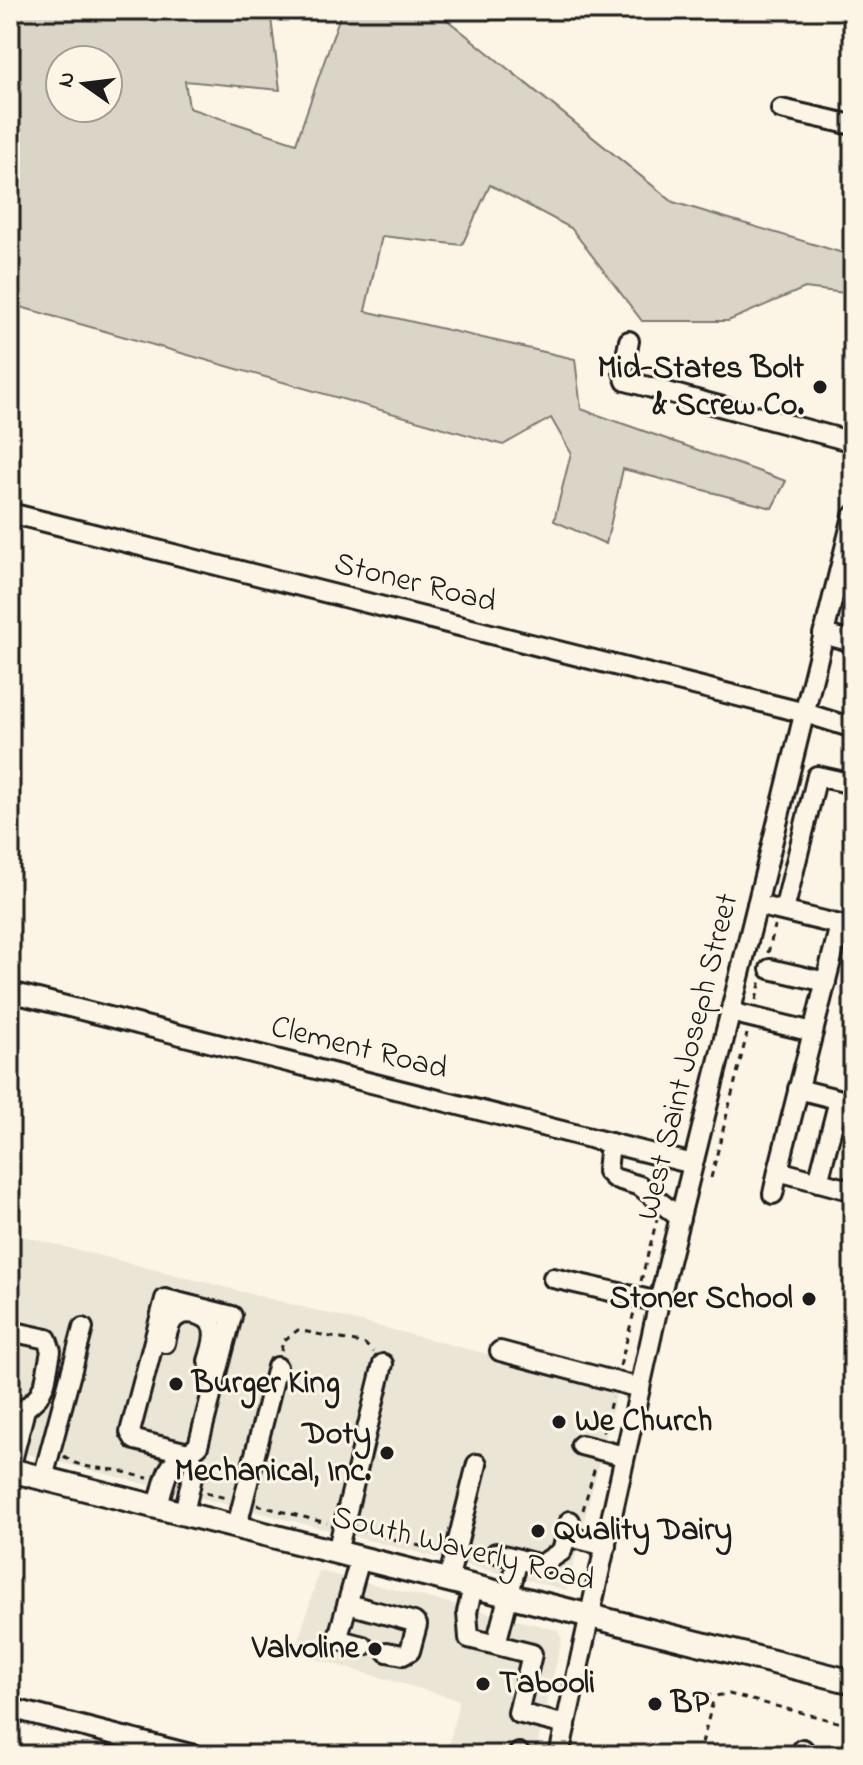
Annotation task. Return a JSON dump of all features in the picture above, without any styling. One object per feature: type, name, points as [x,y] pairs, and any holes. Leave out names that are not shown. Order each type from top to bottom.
[{"type":"main road","name":"South Waverly Road","points":[[10,1469],[853,1682]]},
{"type":"street","points":[[781,109],[853,125]]},
{"type":"street","points":[[629,341],[623,372],[626,381],[853,442]]},
{"type":"street","name":"Stoner Road","points":[[10,513],[805,713],[853,728]]},
{"type":"street","name":"West Saint Joseph Street","points":[[559,1755],[659,1302],[823,634],[848,554],[853,516]]},
{"type":"street","points":[[834,592],[853,596]]},
{"type":"street","points":[[823,634],[853,642]]},
{"type":"street","points":[[790,770],[853,784]]},
{"type":"street","points":[[781,910],[817,776]]},
{"type":"street","points":[[774,837],[801,843]]},
{"type":"street","points":[[757,905],[840,925],[773,1194]]},
{"type":"street","points":[[767,965],[826,982]]},
{"type":"street","name":"Clement Road","points":[[10,992],[693,1164]]},
{"type":"street","points":[[730,1012],[813,1032]]},
{"type":"street","points":[[798,1089],[846,1101],[818,1182]]},
{"type":"street","points":[[610,1143],[607,1171],[614,1178],[640,1186],[680,1218]]},
{"type":"street","points":[[778,1171],[853,1191]]},
{"type":"street","points":[[553,1278],[659,1302]]},
{"type":"street","points":[[158,1507],[170,1466],[177,1457],[188,1453],[198,1446],[232,1316],[165,1299],[130,1432],[135,1440],[188,1453],[195,1464],[184,1513]]},
{"type":"street","points":[[43,1478],[83,1328]]},
{"type":"street","points":[[10,1331],[47,1339],[51,1351],[45,1383],[38,1397],[25,1409],[10,1469]]},
{"type":"street","points":[[500,1351],[640,1388]]},
{"type":"street","points":[[337,1552],[383,1364]]},
{"type":"street","points":[[237,1526],[277,1367]]},
{"type":"street","points":[[581,1445],[624,1456]]},
{"type":"street","points":[[448,1581],[477,1464]]},
{"type":"street","points":[[496,1553],[541,1565],[562,1551],[568,1528],[606,1546]]},
{"type":"street","points":[[360,1559],[338,1637],[363,1646]]},
{"type":"street","points":[[496,1644],[518,1559]]},
{"type":"street","points":[[473,1587],[467,1612],[469,1638],[532,1654],[518,1713],[566,1725]]},
{"type":"street","points":[[348,1604],[417,1625],[410,1651],[403,1655],[387,1652]]},
{"type":"street","points":[[10,1708],[194,1755]]},
{"type":"path","points":[[711,1178],[781,910]]},
{"type":"path","points":[[277,1367],[283,1341],[298,1330],[365,1344],[383,1364]]},
{"type":"path","points":[[382,1536],[455,1555]]},
{"type":"path","points":[[693,1692],[714,1696],[729,1694],[853,1726]]},
{"type":"path","points":[[699,1755],[714,1696]]},
{"type":"shaded area","points":[[20,10],[270,10],[280,90],[185,81],[189,108],[296,143],[342,10],[435,10],[673,202],[853,256],[853,294],[805,288],[728,321],[642,321],[571,228],[490,185],[462,245],[382,236],[365,311],[575,359],[581,409],[786,481],[772,508],[623,469],[606,544],[554,521],[571,453],[551,418],[503,445],[10,304],[10,92],[14,89]]},
{"type":"shaded area","points":[[10,1233],[618,1387],[567,1590],[10,1450]]},
{"type":"shaded area","points":[[319,1571],[557,1630],[562,1639],[535,1755],[447,1755],[459,1700],[295,1653]]},
{"type":"place","name":"Mid-States Bolt & Screw Co.","points":[[820,387]]},
{"type":"place","name":"Stoner School","points":[[809,1299]]},
{"type":"place","name":"Burger King","points":[[176,1384]]},
{"type":"place","name":"We Church","points":[[559,1422]]},
{"type":"place","name":"Doty Mechanical, Inc.","points":[[387,1453]]},
{"type":"place","name":"Quality Dairy","points":[[538,1531]]},
{"type":"place","name":"Valvoline","points":[[375,1649]]},
{"type":"place","name":"Tabooli","points":[[483,1684]]},
{"type":"place","name":"BP","points":[[655,1704]]}]
